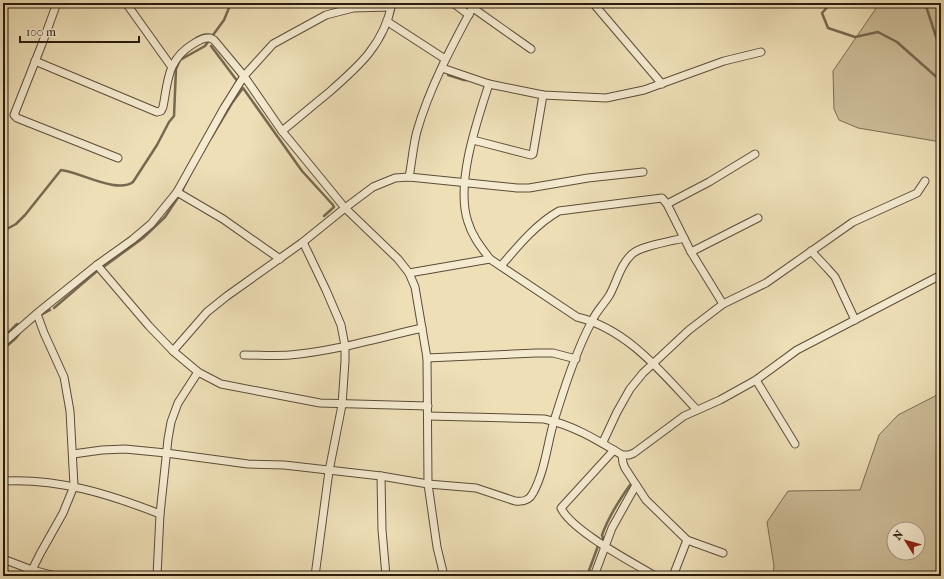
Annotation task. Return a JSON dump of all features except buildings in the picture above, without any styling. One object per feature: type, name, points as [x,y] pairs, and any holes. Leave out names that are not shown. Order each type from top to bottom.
[{"type":"street","points":[[57,3],[14,115],[17,118],[118,158]]},
{"type":"street","points":[[126,3],[172,66]]},
{"type":"street","points":[[453,3],[469,15]]},
{"type":"street","points":[[593,3],[662,84]]},
{"type":"street","points":[[3,343],[97,265],[132,240],[151,224],[177,192],[220,115],[244,76],[273,44],[326,15],[354,8],[392,5],[388,22],[369,54],[356,70],[282,132]]},
{"type":"street","points":[[409,177],[417,132],[429,96],[445,59],[474,5],[531,50]]},
{"type":"street","points":[[388,22],[445,59]]},
{"type":"street","points":[[35,61],[157,112],[161,111],[163,107],[172,66],[184,50],[201,40],[210,38],[214,40],[244,76],[282,132],[345,208],[398,259],[409,273],[415,287],[422,328],[426,358],[428,406],[428,484],[444,576]]},
{"type":"street","points":[[442,68],[489,84],[543,95],[606,98],[644,90],[724,61],[761,52]]},
{"type":"street","points":[[489,84],[479,114],[465,183],[465,209],[474,237],[490,259],[577,317],[592,320],[604,326],[621,338],[653,363],[697,410]]},
{"type":"street","points":[[473,140],[531,155],[533,154],[543,95]]},
{"type":"street","points":[[667,204],[709,182],[755,154]]},
{"type":"street","points":[[173,351],[206,312],[303,242],[374,187],[395,178],[409,177],[529,188],[588,178],[643,172]]},
{"type":"street","points":[[603,442],[626,394],[641,374],[689,330],[723,304],[766,283],[853,222],[917,193],[925,181]]},
{"type":"street","points":[[177,192],[223,218],[280,259]]},
{"type":"street","points":[[501,266],[532,231],[551,215],[559,211],[660,198],[667,204],[691,252],[723,304]]},
{"type":"street","points":[[691,252],[758,218]]},
{"type":"street","points":[[73,454],[102,450],[125,450],[166,453],[248,464],[284,465],[381,476],[428,484],[476,488],[516,501],[526,501],[534,493],[545,461],[554,421],[576,359],[592,320],[609,296],[621,269],[633,253],[684,238]]},
{"type":"street","points":[[303,242],[341,326],[346,361],[342,405],[329,471],[315,576]]},
{"type":"street","points":[[811,251],[835,277],[855,320]]},
{"type":"street","points":[[409,273],[490,259]]},
{"type":"street","points":[[97,265],[173,351],[198,372],[221,384],[320,403],[342,405],[428,406]]},
{"type":"street","points":[[428,416],[544,419],[554,421],[577,430],[603,442],[622,454],[629,455],[634,453],[684,416],[720,400],[756,380],[797,350],[941,275]]},
{"type":"street","points":[[30,573],[63,513],[74,486],[69,404],[64,377],[37,314]]},
{"type":"street","points":[[244,355],[289,355],[345,346],[422,328]]},
{"type":"street","points":[[426,358],[553,353],[576,359]]},
{"type":"street","points":[[156,576],[160,514],[166,453],[171,422],[178,404],[198,372]]},
{"type":"street","points":[[756,380],[795,444]]},
{"type":"street","points":[[614,450],[561,508],[564,513],[587,535],[655,576]]},
{"type":"street","points":[[622,454],[623,463],[646,500],[687,540],[723,553]]},
{"type":"street","points":[[381,476],[382,530],[386,576]]},
{"type":"street","points":[[3,481],[39,481],[74,486],[160,514]]},
{"type":"street","points":[[594,576],[603,545],[636,484]]},
{"type":"street","points":[[673,576],[687,540]]},
{"type":"street","points":[[3,559],[30,573],[56,576]]},
{"type":"shaded area","points":[[878,3],[941,3],[941,142],[858,128],[839,120],[834,109],[833,71],[879,4]]},
{"type":"shaded area","points":[[941,393],[941,576],[773,576],[774,566],[767,522],[788,491],[860,490],[879,435],[898,415]]},
{"type":"waterway","points":[[3,231],[16,224],[25,215],[61,170],[108,184],[126,185],[133,182],[174,116],[176,69],[180,60],[205,46],[224,20],[231,3]]},
{"type":"waterway","points":[[831,3],[822,13],[828,28],[855,37],[878,32],[897,42],[941,81]]},
{"type":"waterway","points":[[925,3],[941,52]]},
{"type":"waterway","points":[[211,46],[238,82]]},
{"type":"waterway","points":[[448,75],[468,80]]},
{"type":"waterway","points":[[211,138],[243,88],[302,171],[333,205],[334,207],[324,216]]},
{"type":"waterway","points":[[182,191],[188,179]]},
{"type":"waterway","points":[[102,268],[143,238],[165,217],[179,196]]},
{"type":"waterway","points":[[54,308],[97,271]]},
{"type":"waterway","points":[[39,316],[50,310]]},
{"type":"waterway","points":[[3,338],[17,324],[19,326]]},
{"type":"waterway","points":[[8,345],[21,331]]},
{"type":"waterway","points":[[587,576],[598,546],[602,545],[604,541],[602,535],[611,515],[630,485],[634,485]]}]
